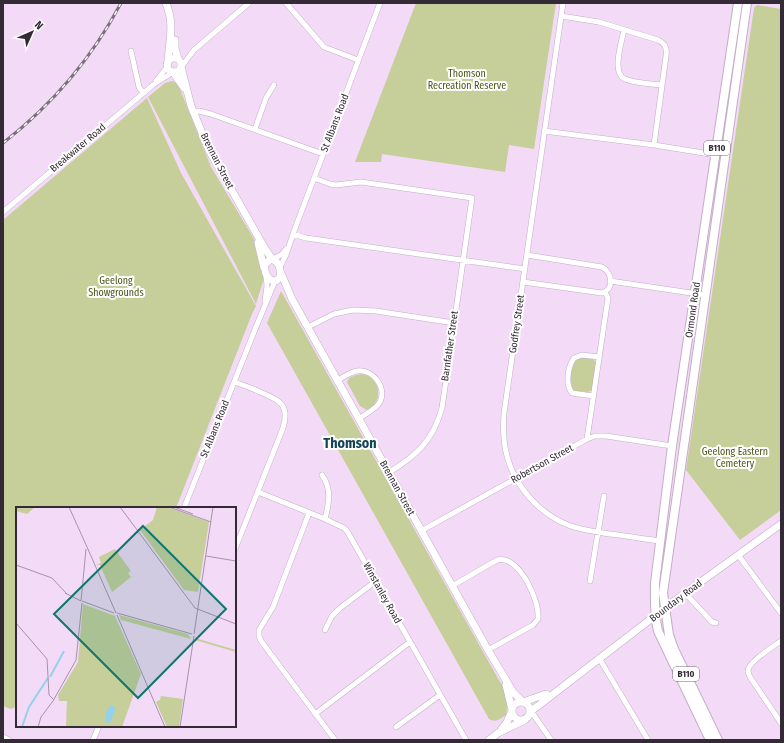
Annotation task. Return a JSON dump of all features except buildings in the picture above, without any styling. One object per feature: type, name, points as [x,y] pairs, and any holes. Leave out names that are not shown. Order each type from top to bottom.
[{"type":"highway","name":"Ormond Road","points":[[655,617],[655,583],[672,446],[696,294],[738,3]]},
{"type":"highway","name":"Ormond Road","points":[[665,609],[663,596],[664,576],[747,3]]},
{"type":"highway","name":"B110","points":[[665,609],[669,635],[674,649],[718,740]]},
{"type":"highway","name":"B110","points":[[655,617],[658,631],[710,740]]},
{"type":"main road","points":[[166,3],[176,35],[175,47],[178,59],[182,66],[177,72],[170,68],[172,35],[166,3]]},
{"type":"main road","points":[[170,68],[172,58],[178,59]]},
{"type":"main road","name":"Brennan Street","points":[[182,66],[187,94],[193,113],[209,150],[264,247],[273,259]]},
{"type":"main road","name":"Brennan Street","points":[[170,68],[181,82],[187,94]]},
{"type":"main road","name":"Brennan Street","points":[[252,226],[265,271]]},
{"type":"main road","points":[[273,259],[277,262],[280,270],[280,278],[276,281],[270,280],[265,271],[266,263],[273,259]]},
{"type":"main road","name":"Brennan Street","points":[[280,270],[292,298],[388,473],[503,677],[514,694],[528,706],[528,715]]},
{"type":"main road","name":"Brennan Street","points":[[276,281],[292,298]]},
{"type":"main road","name":"Boundary Road","points":[[489,740],[528,715],[599,658],[781,524]]},
{"type":"main road","name":"Brennan Street","points":[[503,677],[512,710]]},
{"type":"main road","name":"Boundary Road","points":[[498,733],[507,722],[515,704],[539,697],[572,679]]},
{"type":"main road","points":[[512,710],[517,719],[521,720],[528,715]]},
{"type":"street","points":[[178,59],[194,50],[249,3]]},
{"type":"street","points":[[286,3],[324,47],[358,60]]},
{"type":"street","name":"St Albans Road","points":[[280,270],[380,3]]},
{"type":"street","name":"Godfrey Street","points":[[563,3],[526,269],[504,413],[503,430],[507,456],[516,477],[527,495],[541,509],[568,525],[599,532],[661,541]]},
{"type":"street","points":[[562,16],[591,20],[664,43],[667,53],[654,145]]},
{"type":"street","points":[[624,30],[618,65],[619,74],[628,80],[662,85]]},
{"type":"street","points":[[182,66],[194,50]]},
{"type":"street","points":[[131,51],[139,86],[143,93]]},
{"type":"street","name":"Breakwater Road","points":[[3,212],[153,85],[170,68]]},
{"type":"street","points":[[255,129],[266,98],[274,86]]},
{"type":"street","points":[[193,113],[199,111],[209,113],[323,154]]},
{"type":"street","points":[[544,131],[654,145],[716,155]]},
{"type":"street","name":"Barnfather Street","points":[[314,178],[336,185],[361,182],[472,198],[442,408],[439,420],[433,432],[421,448],[408,460],[388,473]]},
{"type":"street","points":[[293,234],[306,238],[526,269]]},
{"type":"street","name":"St Albans Road","points":[[273,259],[282,254],[289,244]]},
{"type":"street","points":[[524,282],[602,293],[605,292],[610,286],[610,273],[602,266],[527,255]]},
{"type":"street","name":"St Albans Road","points":[[264,306],[267,286],[265,271]]},
{"type":"street","name":"St Albans Road","points":[[184,507],[264,306],[276,281]]},
{"type":"street","points":[[610,281],[705,295]]},
{"type":"street","points":[[587,439],[608,298],[605,292]]},
{"type":"street","points":[[308,327],[334,314],[353,310],[376,311],[454,323]]},
{"type":"street","points":[[593,396],[572,393],[568,386],[571,363],[574,358],[582,355],[599,358]]},
{"type":"street","points":[[338,380],[349,374],[361,371],[370,374],[378,380],[382,389],[381,400],[372,411],[358,418]]},
{"type":"street","points":[[234,382],[276,398],[284,409],[285,420],[236,547]]},
{"type":"street","name":"Robertson Street","points":[[421,531],[516,477],[595,436],[606,436],[672,446]]},
{"type":"street","points":[[322,475],[326,483],[329,496],[325,519]]},
{"type":"street","name":"Winstanley Road","points":[[258,492],[325,519],[347,531],[466,740]]},
{"type":"street","points":[[590,581],[604,496]]},
{"type":"street","points":[[309,513],[273,607],[259,630],[259,639],[335,740]]},
{"type":"street","points":[[739,556],[781,613]]},
{"type":"street","points":[[452,586],[502,559],[505,559],[515,566],[529,585],[538,607],[538,619],[533,625],[488,650]]},
{"type":"street","points":[[325,630],[332,616],[340,608],[376,581]]},
{"type":"street","points":[[686,594],[712,622],[716,623]]},
{"type":"street","points":[[781,640],[754,661],[749,666],[748,671],[750,677],[781,722]]},
{"type":"street","points":[[316,714],[410,642]]},
{"type":"street","points":[[599,658],[648,740]]},
{"type":"street","points":[[396,727],[440,695]]},
{"type":"street","points":[[528,715],[533,713],[551,740]]},
{"type":"street","points":[[93,740],[99,727]]},
{"type":"street","points":[[3,738],[9,740]]},
{"type":"green space","name":"Thomson Recreation Reserve","points":[[416,3],[556,3],[534,149],[509,145],[505,172],[382,154],[381,162],[355,162]]},
{"type":"green space","name":"Geelong Eastern Cemetery","points":[[757,5],[781,9],[781,510],[740,540],[686,470],[754,8]]},
{"type":"green space","points":[[172,81],[178,84],[211,167],[254,239],[264,278],[256,304],[148,97],[165,83]]},
{"type":"green space","name":"Geelong Showgrounds","points":[[147,98],[181,173],[256,306],[176,507],[16,507],[16,706],[11,709],[3,706],[3,220]]},
{"type":"green space","points":[[281,291],[504,688],[507,711],[506,715],[500,719],[494,721],[489,719],[267,323]]},
{"type":"green space","points":[[578,357],[593,359],[596,362],[592,390],[588,392],[574,391],[572,387],[572,368]]},
{"type":"green space","points":[[362,374],[372,379],[378,388],[377,401],[367,410],[360,406],[347,382],[351,377]]},
{"type":"railway","points":[[3,143],[38,113],[70,79],[97,43],[121,3]]},
{"type":"district","name":"Thomson","points":[[350,443]]}]
